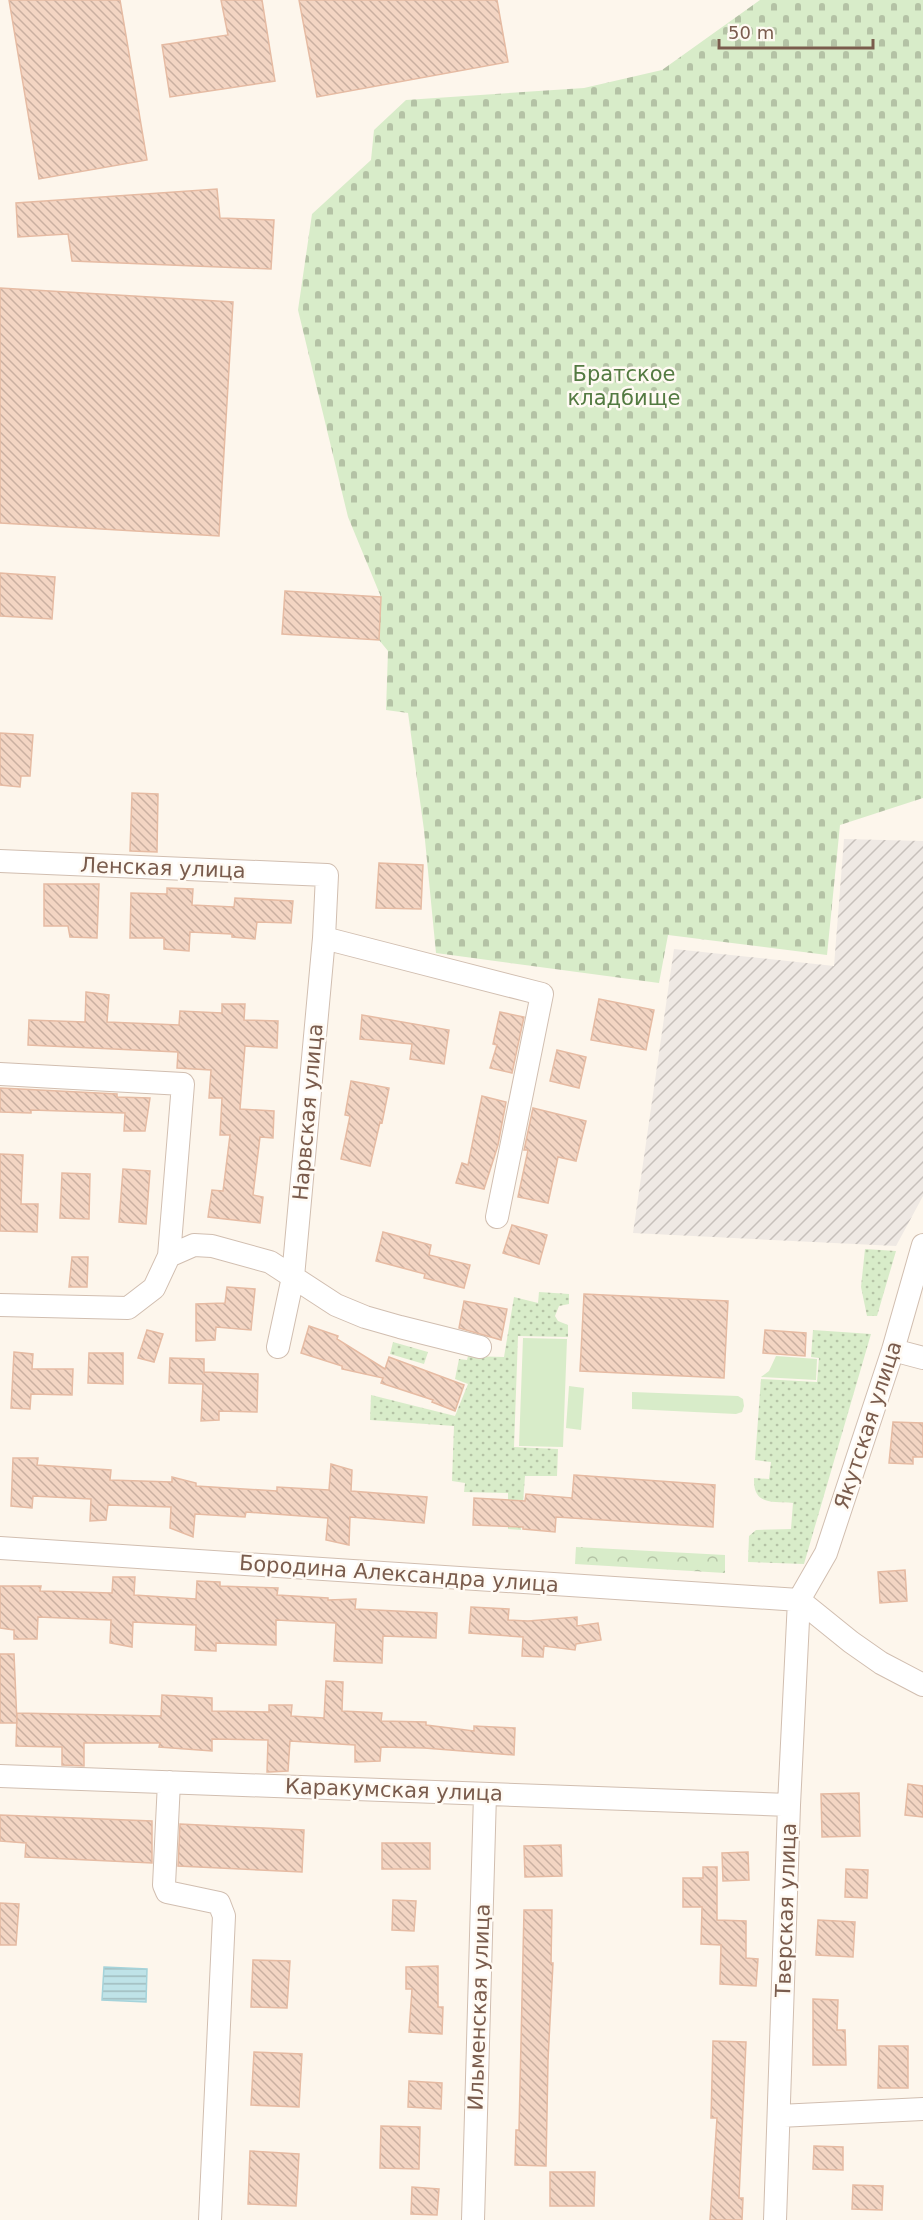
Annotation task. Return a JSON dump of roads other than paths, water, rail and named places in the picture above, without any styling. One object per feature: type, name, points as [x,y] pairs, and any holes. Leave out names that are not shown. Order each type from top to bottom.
[{"type":"street","name":"Ленская улица","points":[[0,861],[327,875]]},
{"type":"street","name":"Нарвская улица","points":[[278,1347],[292,1277],[324,938],[327,875]]},
{"type":"street","points":[[324,938],[542,994],[497,1217]]},
{"type":"street","points":[[0,1074],[183,1084],[169,1256],[154,1288],[128,1308],[0,1305]]},
{"type":"street","points":[[169,1256],[194,1245],[212,1246],[270,1262],[336,1305],[365,1317],[480,1347]]},
{"type":"street","name":"Якутская улица","points":[[799,1600],[826,1553],[893,1350],[923,1245]]},
{"type":"street","points":[[893,1350],[923,1358]]},
{"type":"street","name":"Бородина Александра улица","points":[[0,1548],[799,1600]]},
{"type":"street","points":[[799,1600],[873,1658],[923,1685]]},
{"type":"street","name":"Тверская улица","points":[[775,2220],[789,1805],[799,1600]]},
{"type":"street","name":"Каракумская улица","points":[[0,1776],[789,1805]]},
{"type":"street","points":[[169,1782],[164,1885],[167,1892],[219,1904],[224,1916],[210,2220]]},
{"type":"street","name":"Ильменская улица","points":[[474,2220],[485,1794]]},
{"type":"street","points":[[780,2116],[923,2109]]},
{"type":"water","points":[[104,1967],[147,1969],[146,2002],[102,2000]]},
{"type":"park label","name":"Братское кладбище","points":[[624,386]]}]
